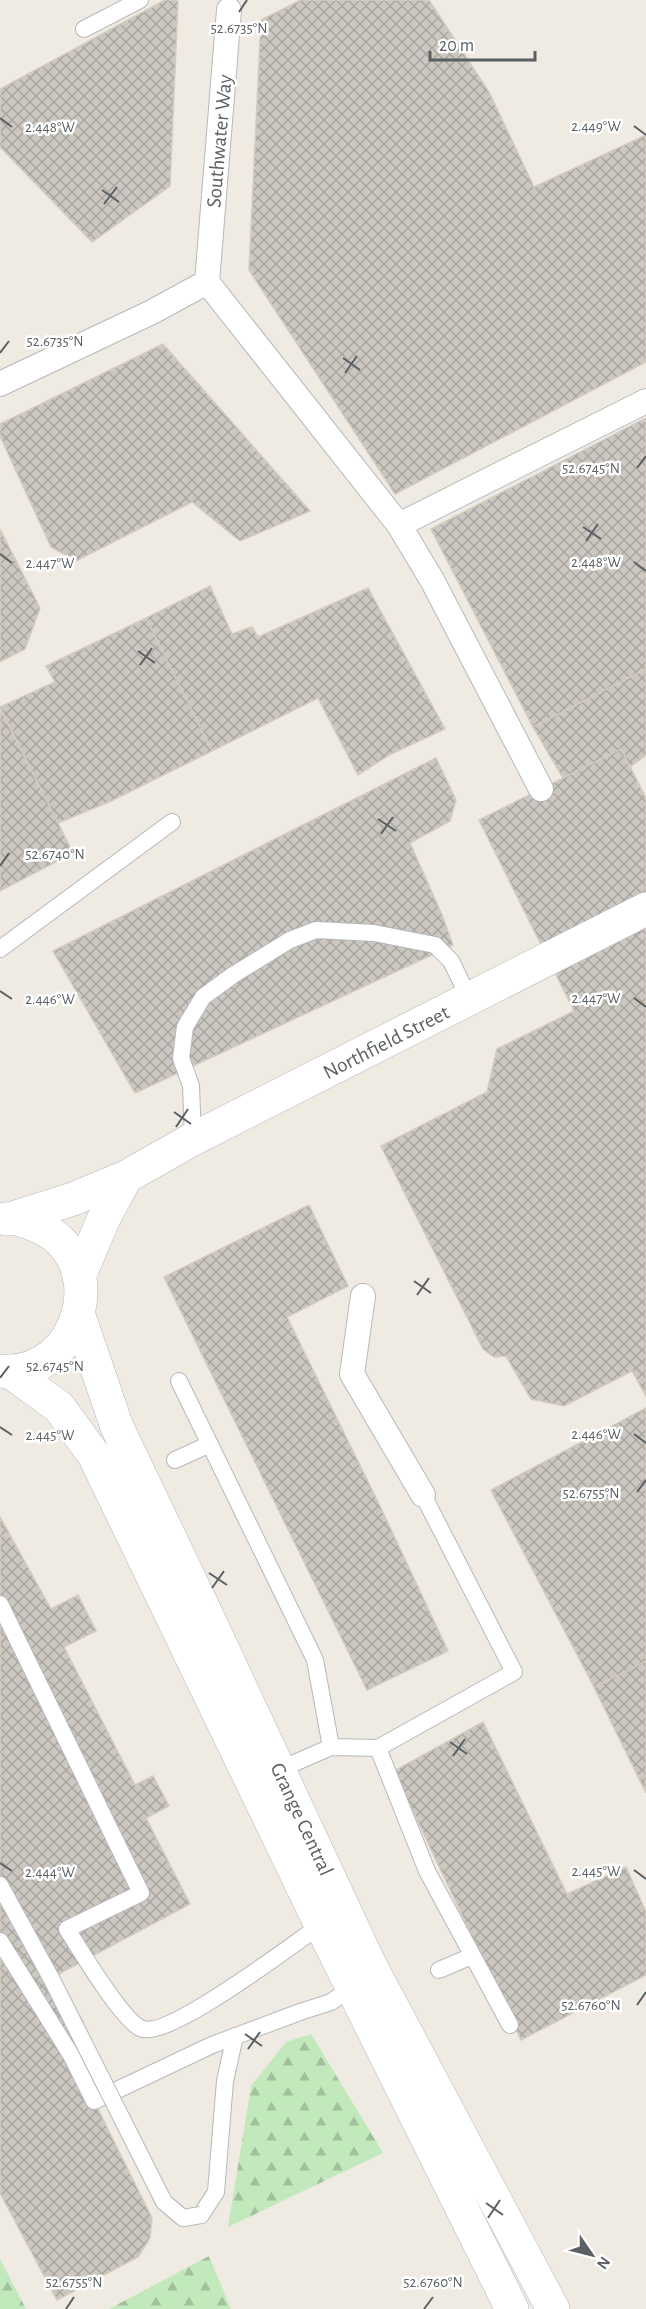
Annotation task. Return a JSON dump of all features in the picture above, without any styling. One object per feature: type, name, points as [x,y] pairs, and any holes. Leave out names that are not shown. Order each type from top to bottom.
[{"type":"street","name":"Southwater Way","points":[[207,282],[231,5]]},
{"type":"street","points":[[0,384],[152,312],[207,282],[399,525],[432,580],[541,789]]},
{"type":"street","points":[[399,525],[646,401]]},
{"type":"street","name":"Northfield Street","points":[[6,1219],[74,1199],[126,1177],[193,1139],[646,909]]},
{"type":"street","points":[[79,1277],[103,1220],[126,1177]]},
{"type":"street","points":[[4,1371],[33,1366],[54,1354],[67,1340],[79,1316],[82,1300],[76,1266],[68,1251],[57,1239],[43,1229],[6,1219]]},
{"type":"street","points":[[363,1296],[352,1374],[423,1495]]},
{"type":"street","name":"Grange Central","points":[[79,1316],[117,1427],[266,1776],[321,1925],[362,1977],[553,2309]]},
{"type":"street","name":"Grange Central","points":[[4,1371],[59,1407],[94,1455],[266,1776],[356,1935],[362,1977],[512,2309]]},
{"type":"lane","points":[[84,29],[140,0]]},
{"type":"lane","points":[[0,950],[172,822]]},
{"type":"lane","points":[[193,1139],[191,1086],[181,1058],[185,1027],[202,997],[290,940],[316,930],[374,933],[435,945],[451,961],[470,1000]]},
{"type":"lane","points":[[179,1381],[315,1660],[331,1748]]},
{"type":"lane","points":[[175,1460],[210,1444]]},
{"type":"lane","points":[[266,1776],[331,1748],[378,1748],[514,1671],[423,1495]]},
{"type":"lane","points":[[0,1604],[141,1893],[67,1929],[85,1959],[132,2022],[143,2030],[158,2029],[194,2011],[268,1964],[321,1925],[356,1935]]},
{"type":"lane","points":[[378,1748],[427,1871],[510,2025]]},
{"type":"lane","points":[[0,1886],[51,1978],[164,2202],[183,2218],[201,2215],[216,2192],[225,2081],[235,2036]]},
{"type":"lane","points":[[0,1941],[71,2055],[94,2101],[212,2045],[331,2002],[362,1977]]},
{"type":"lane","points":[[439,1970],[472,1956]]},
{"type":"green space","points":[[311,2034],[383,2153],[228,2227],[251,2086],[286,2042]]},
{"type":"green space","points":[[209,2256],[231,2309],[109,2309]]},
{"type":"green space","points":[[0,2259],[26,2309],[0,2309]]},
{"type":"building","points":[[165,0],[178,0],[170,186],[92,242],[0,147],[0,89]]},
{"type":"building","points":[[301,0],[429,0],[489,92],[534,187],[646,135],[646,362],[395,494],[249,270],[261,20]]},
{"type":"building","points":[[163,344],[310,511],[240,541],[192,502],[76,561],[51,547],[0,436],[0,424]]},
{"type":"building","points":[[646,418],[646,669],[533,727],[431,529]]},
{"type":"building","points":[[0,529],[40,608],[25,649],[0,662]]},
{"type":"building","points":[[210,586],[232,634],[252,627],[258,637],[368,588],[445,729],[389,755],[358,775],[318,698],[212,751],[146,618]]},
{"type":"building","points":[[146,618],[212,751],[111,801],[58,823],[0,707],[55,682],[46,666]]},
{"type":"building","points":[[646,669],[646,755],[630,767],[621,749],[563,778],[533,727]]},
{"type":"building","points":[[0,708],[73,853],[0,891]]},
{"type":"building","points":[[621,749],[646,798],[646,1396],[632,1371],[564,1406],[531,1399],[506,1356],[494,1357],[483,1349],[381,1146],[487,1092],[497,1049],[574,1011],[479,820]]},
{"type":"building","points":[[436,758],[456,800],[450,821],[410,843],[453,945],[135,1093],[53,951]]},
{"type":"building","points":[[309,1205],[348,1286],[287,1317],[448,1651],[367,1690],[164,1277]]},
{"type":"building","points":[[646,1408],[646,1793],[594,1687],[491,1490]]},
{"type":"building","points":[[0,1517],[51,1609],[78,1595],[96,1631],[64,1647],[135,1785],[153,1776],[169,1806],[146,1818],[190,1904],[51,1978],[83,2021],[71,2055],[152,2218],[150,2238],[138,2257],[57,2300],[0,2193]]},
{"type":"building","points":[[646,1661],[646,1793],[594,1687]]},
{"type":"building","points":[[483,1722],[567,1894],[626,1867],[646,1912],[646,1975],[521,2040],[394,1771]]}]
